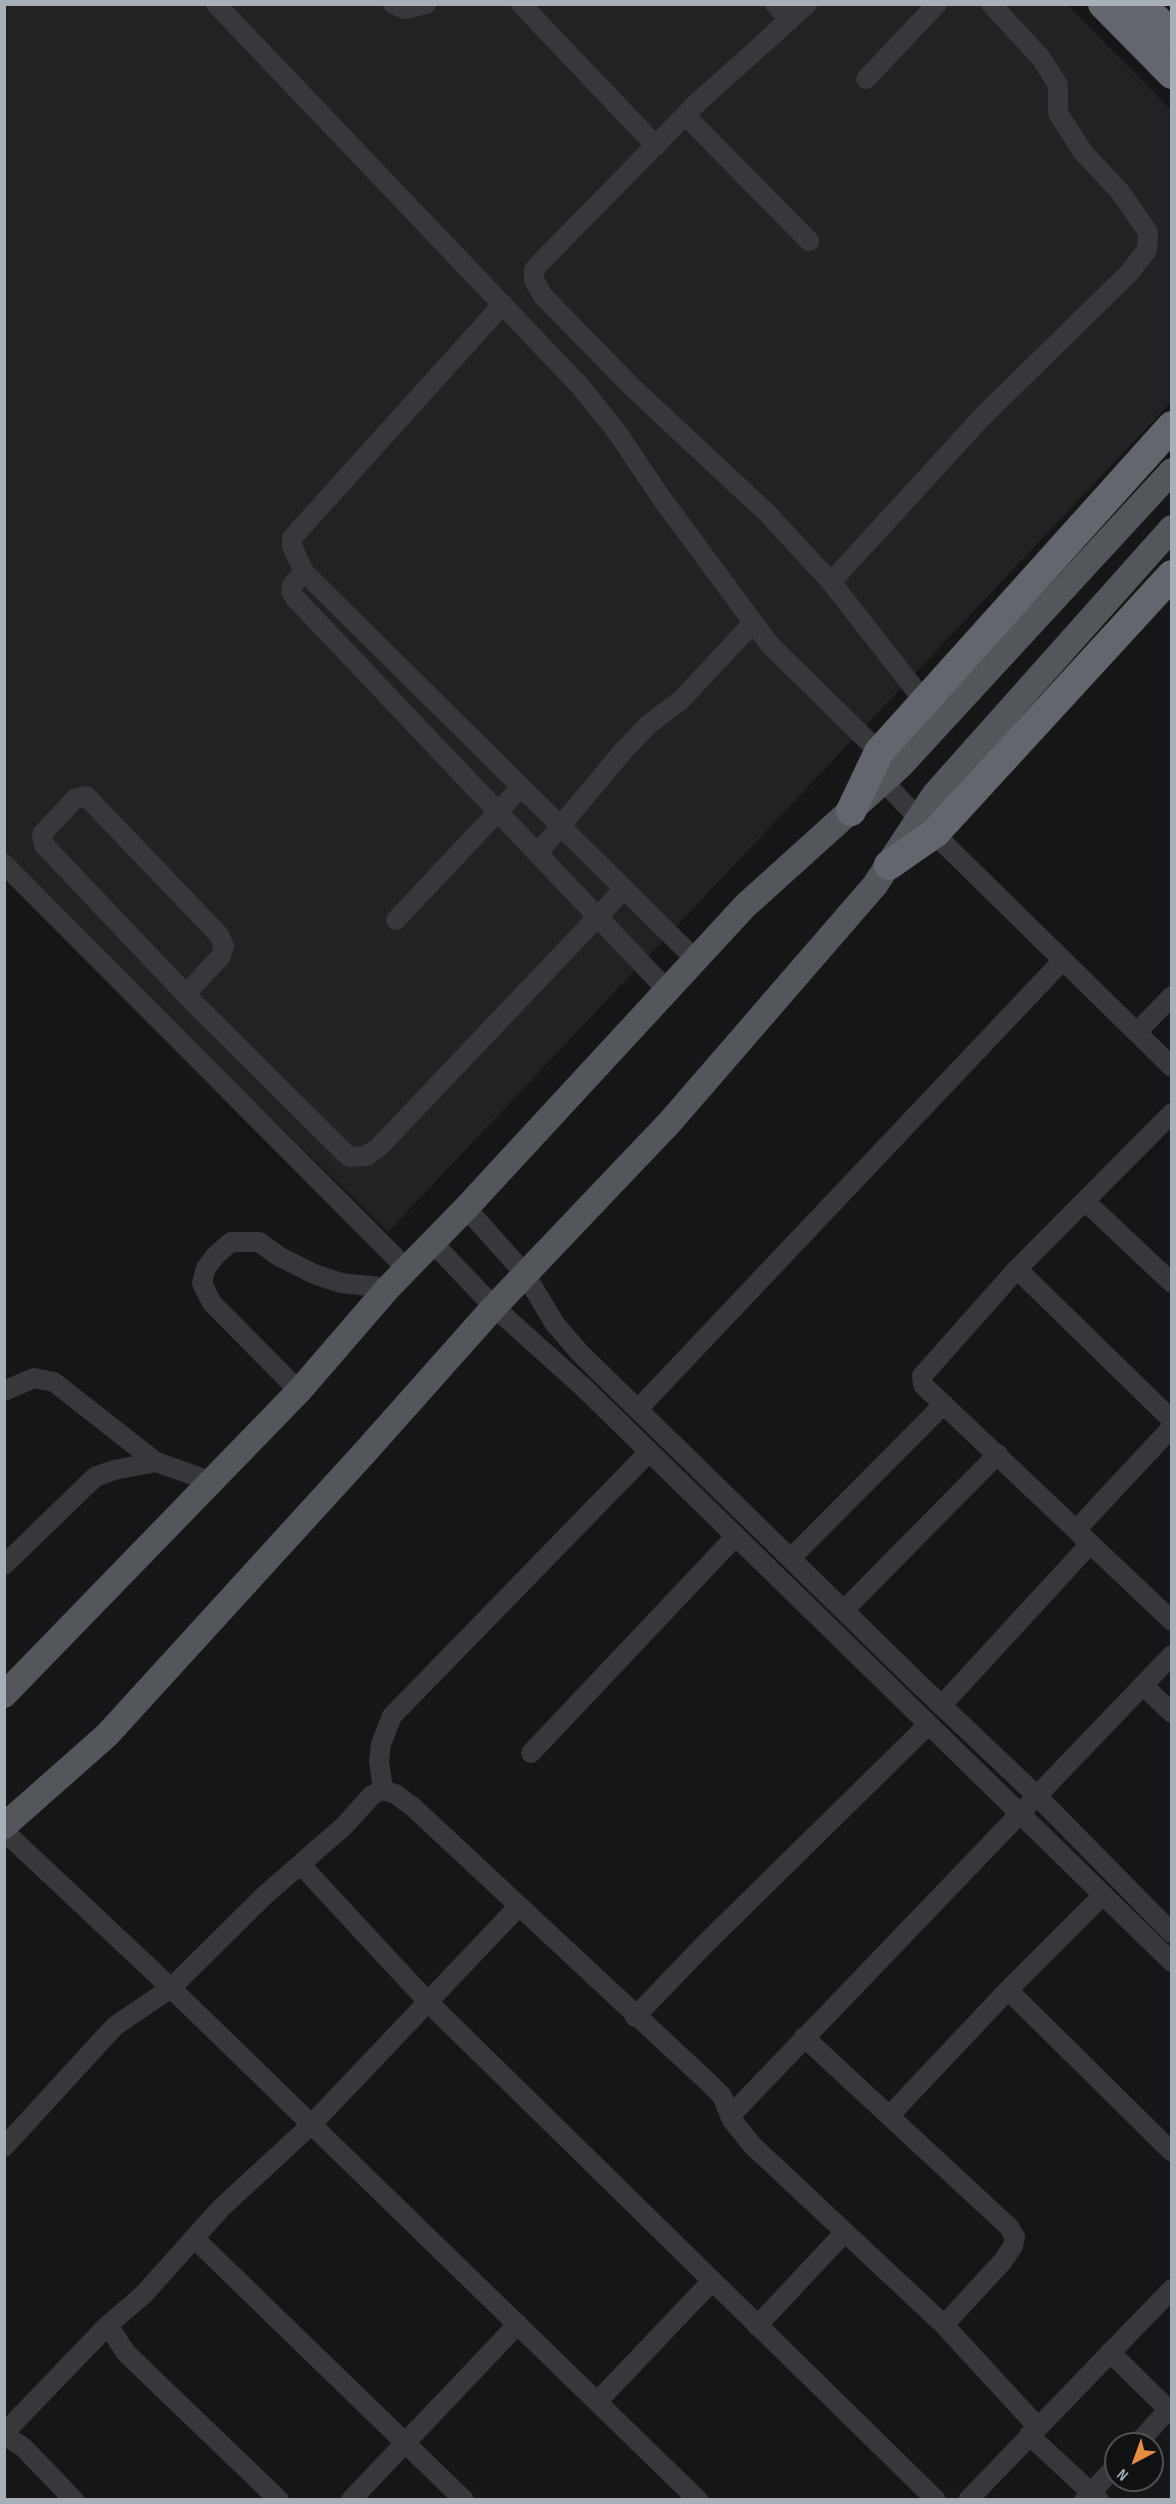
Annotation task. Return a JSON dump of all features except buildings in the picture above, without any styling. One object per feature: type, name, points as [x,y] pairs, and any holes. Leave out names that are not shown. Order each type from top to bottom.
[{"type":"highway","points":[[1103,4],[1172,74]]},
{"type":"highway","points":[[1141,4],[1172,35]]},
{"type":"highway","points":[[851,811],[877,766],[924,700],[1172,426]]},
{"type":"highway","points":[[889,865],[1172,575]]},
{"type":"main road","points":[[877,766],[1172,471]]},
{"type":"main road","points":[[926,825],[934,794],[1172,528]]},
{"type":"main road","points":[[4,1695],[299,1391],[388,1288],[466,1208],[695,959],[767,884],[826,830],[851,811]]},
{"type":"main road","points":[[4,1826],[107,1735],[359,1460],[494,1307],[670,1122],[889,865]]},
{"type":"street","points":[[216,4],[580,386],[617,432],[662,499],[753,623],[926,825],[1172,1067]]},
{"type":"street","points":[[393,4],[405,9],[426,4]]},
{"type":"street","points":[[520,4],[656,146]]},
{"type":"street","points":[[775,4],[790,20]]},
{"type":"street","points":[[807,4],[686,116],[538,264],[534,270],[534,280],[543,296],[592,346],[767,513],[831,582],[924,700]]},
{"type":"street","points":[[866,79],[937,4]]},
{"type":"street","points":[[831,582],[983,416],[1129,273],[1147,250],[1148,232],[1120,193],[1083,152],[1058,114],[1058,86],[1041,58],[991,4]]},
{"type":"street","points":[[686,116],[809,241]]},
{"type":"street","points":[[504,304],[292,538],[295,555],[304,572],[695,959]]},
{"type":"street","points":[[304,572],[292,585],[291,592],[295,598],[667,990]]},
{"type":"street","points":[[538,853],[624,750],[649,724],[681,700],[753,623]]},
{"type":"street","points":[[396,920],[521,787]]},
{"type":"street","points":[[186,994],[221,956],[224,946],[219,935],[86,796],[75,799],[42,834],[44,845],[186,994],[334,1145],[349,1157],[366,1156],[379,1147],[624,889]]},
{"type":"street","points":[[4,864],[407,1269]]},
{"type":"street","points":[[639,1408],[1063,960]]},
{"type":"street","points":[[1137,1032],[1172,996]]},
{"type":"street","points":[[1172,1113],[1017,1269],[922,1376],[923,1385],[1172,1621]]},
{"type":"street","points":[[1085,1201],[1172,1283]]},
{"type":"street","points":[[466,1208],[525,1274],[555,1324],[581,1354],[639,1408],[941,1706],[1036,1795],[1172,1933]]},
{"type":"street","points":[[299,1391],[212,1303],[202,1283],[206,1268],[216,1255],[231,1242],[259,1242],[280,1257],[314,1274],[341,1283],[388,1288]]},
{"type":"street","points":[[433,1243],[494,1307],[649,1452],[928,1725],[1021,1812],[1172,1962]]},
{"type":"street","points":[[1017,1269],[1172,1420]]},
{"type":"street","points":[[4,1391],[34,1378],[54,1382],[156,1462],[210,1481]]},
{"type":"street","points":[[790,1558],[944,1404]]},
{"type":"street","points":[[1076,1530],[1172,1427]]},
{"type":"street","points":[[383,1790],[380,1752],[392,1716],[649,1452]]},
{"type":"street","points":[[845,1610],[998,1454]]},
{"type":"street","points":[[4,1564],[95,1477],[114,1470],[156,1462]]},
{"type":"street","points":[[531,1753],[735,1537]]},
{"type":"street","points":[[941,1706],[1090,1544]]},
{"type":"street","points":[[730,2116],[1172,1655]]},
{"type":"street","points":[[1143,1685],[1172,1713]]},
{"type":"street","points":[[635,2017],[703,1946],[928,1725]]},
{"type":"street","points":[[4,2147],[115,2026],[171,1988],[265,1895],[301,1865],[372,1795],[383,1790],[395,1794],[413,1807],[722,2096],[730,2116],[752,2145],[944,2325],[1091,2497],[1104,2481]]},
{"type":"street","points":[[4,1832],[171,1988],[698,2499]]},
{"type":"street","points":[[301,1865],[429,2002],[711,2282],[936,2499]]},
{"type":"street","points":[[890,2115],[1008,1990],[1103,1895]]},
{"type":"street","points":[[74,2499],[23,2447],[4,2434],[108,2325],[144,2294],[221,2208],[311,2125],[518,1907]]},
{"type":"street","points":[[1008,1990],[1172,2152]]},
{"type":"street","points":[[804,2037],[1009,2227],[1016,2237],[1003,2261],[944,2325]]},
{"type":"street","points":[[757,2326],[845,2232]]},
{"type":"street","points":[[195,2239],[464,2499]]},
{"type":"street","points":[[598,2401],[711,2282]]},
{"type":"street","points":[[968,2499],[1172,2289]]},
{"type":"street","points":[[351,2499],[518,2324]]},
{"type":"street","points":[[108,2325],[126,2353],[279,2499]]},
{"type":"street","points":[[1110,2352],[1170,2412],[1149,2432]]},
{"type":"shaded area","points":[[4,5],[1068,5],[1171,110],[1171,402],[388,1232],[5,858]]}]
